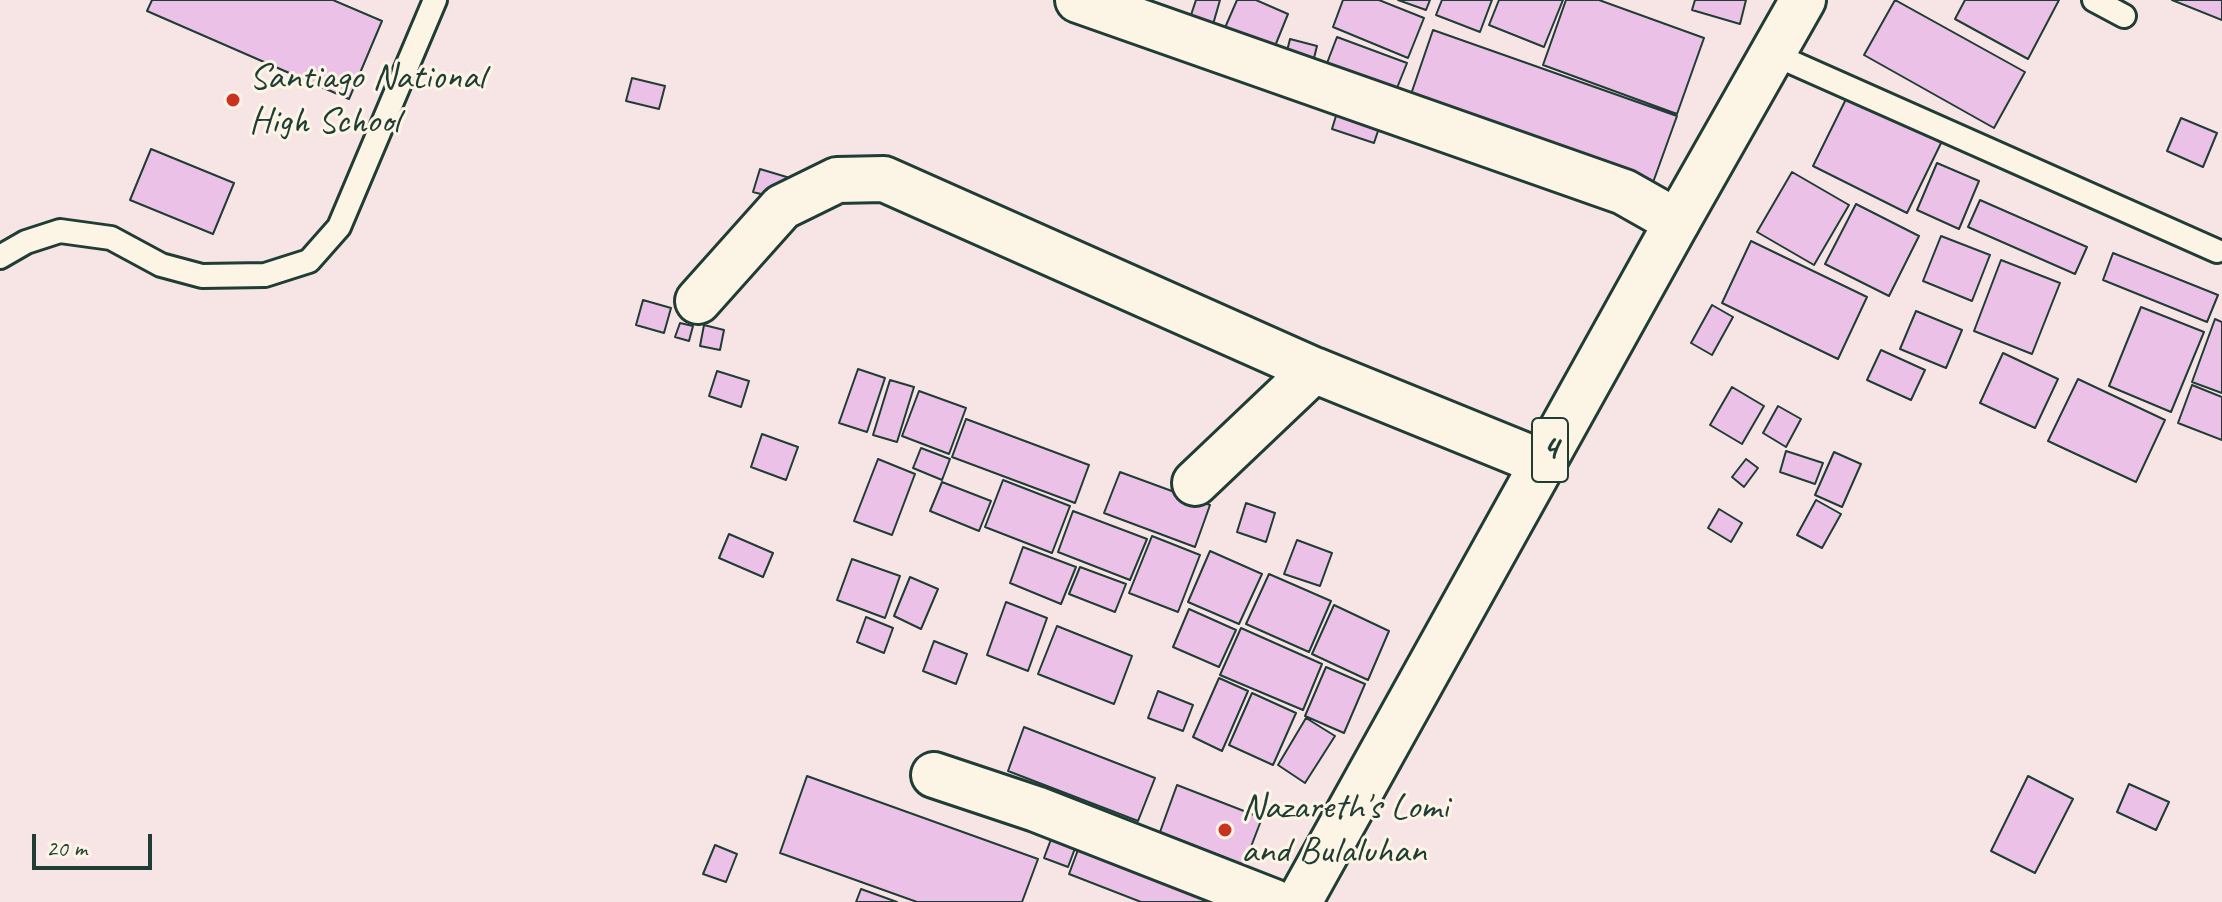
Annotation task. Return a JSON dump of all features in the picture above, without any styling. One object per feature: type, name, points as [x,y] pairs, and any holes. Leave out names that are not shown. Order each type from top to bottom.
[{"type":"main road","points":[[1078,0],[1624,192],[1677,222]]},
{"type":"main road","name":"4","points":[[1299,902],[1803,0]]},
{"type":"main road","points":[[698,301],[782,207],[837,180],[884,179],[1314,370],[1543,463]]},
{"type":"main road","points":[[1195,483],[1314,370]]},
{"type":"main road","points":[[934,775],[1036,809],[1274,902]]},
{"type":"lane","points":[[0,257],[26,242],[60,231],[111,238],[161,265],[202,276],[265,275],[309,261],[339,227],[435,0]]},
{"type":"lane","points":[[2094,0],[2124,16]]},
{"type":"lane","points":[[1773,54],[2217,251]]},
{"type":"building","points":[[152,0],[333,0],[382,21],[349,99],[147,11]]},
{"type":"building","points":[[1196,0],[1220,0],[1212,28],[1189,21]]},
{"type":"building","points":[[1237,0],[1256,0],[1288,14],[1273,51],[1224,30]]},
{"type":"building","points":[[1343,0],[1379,0],[1424,18],[1408,58],[1333,27]]},
{"type":"building","points":[[1398,0],[1430,0],[1426,10]]},
{"type":"building","points":[[1442,0],[1492,0],[1480,32],[1436,15]]},
{"type":"building","points":[[1499,0],[1563,0],[1544,47],[1489,25]]},
{"type":"building","points":[[1566,0],[1599,0],[1704,38],[1677,114],[1543,65]]},
{"type":"building","points":[[1695,0],[1746,0],[1740,24],[1692,10]]},
{"type":"building","points":[[1895,0],[2025,72],[1994,128],[1864,55]]},
{"type":"building","points":[[1965,0],[2059,0],[2028,59],[1955,19]]},
{"type":"building","points":[[2172,0],[2222,0],[2222,20]]},
{"type":"building","points":[[1433,30],[1677,116],[1651,188],[1408,103]]},
{"type":"building","points":[[1337,37],[1407,63],[1393,98],[1324,71]]},
{"type":"building","points":[[1290,39],[1317,46],[1313,62],[1286,55]]},
{"type":"building","points":[[632,78],[665,86],[659,109],[626,101]]},
{"type":"building","points":[[1849,93],[1943,139],[1907,213],[1813,166]]},
{"type":"building","points":[[1339,106],[1382,119],[1374,143],[1332,129]]},
{"type":"building","points":[[2181,118],[2217,133],[2203,167],[2167,151]]},
{"type":"building","points":[[151,149],[234,183],[213,234],[130,200]]},
{"type":"building","points":[[1937,163],[1979,181],[1959,229],[1917,210]]},
{"type":"building","points":[[760,169],[790,178],[784,200],[753,192]]},
{"type":"building","points":[[1792,172],[1849,205],[1814,265],[1757,232]]},
{"type":"building","points":[[1980,200],[2087,247],[2075,274],[1968,227]]},
{"type":"building","points":[[1856,204],[1919,236],[1889,296],[1825,264]]},
{"type":"building","points":[[1941,236],[1990,255],[1972,301],[1923,281]]},
{"type":"building","points":[[1751,241],[1867,297],[1838,359],[1722,303]]},
{"type":"building","points":[[2113,253],[2218,295],[2207,322],[2103,280]]},
{"type":"building","points":[[2001,260],[2060,283],[2032,354],[1974,331]]},
{"type":"building","points":[[643,300],[671,308],[664,333],[636,325]]},
{"type":"building","points":[[1712,305],[1733,317],[1712,355],[1691,343]]},
{"type":"building","points":[[2141,307],[2204,332],[2171,412],[2109,386]]},
{"type":"building","points":[[1916,311],[1962,330],[1946,368],[1900,349]]},
{"type":"building","points":[[2215,319],[2222,322],[2222,393],[2192,382]]},
{"type":"building","points":[[680,323],[693,326],[689,341],[675,337]]},
{"type":"building","points":[[704,325],[724,330],[720,350],[700,346]]},
{"type":"building","points":[[1881,350],[1925,370],[1911,400],[1867,380]]},
{"type":"building","points":[[2003,353],[2058,379],[2035,428],[1980,403]]},
{"type":"building","points":[[858,369],[885,378],[867,432],[839,423]]},
{"type":"building","points":[[717,371],[749,381],[741,407],[709,396]]},
{"type":"building","points":[[2078,379],[2165,420],[2136,482],[2048,441]]},
{"type":"building","points":[[890,380],[914,387],[897,442],[873,435]]},
{"type":"building","points":[[2192,385],[2222,397],[2222,440],[2178,423]]},
{"type":"building","points":[[1732,387],[1764,406],[1742,444],[1710,425]]},
{"type":"building","points":[[919,391],[966,408],[949,454],[902,436]]},
{"type":"building","points":[[1778,406],[1801,419],[1786,447],[1763,433]]},
{"type":"building","points":[[966,419],[1089,465],[1075,503],[952,457]]},
{"type":"building","points":[[762,434],[798,447],[786,480],[751,467]]},
{"type":"building","points":[[921,448],[950,459],[942,480],[913,468]]},
{"type":"building","points":[[1786,451],[1823,463],[1815,484],[1780,472]]},
{"type":"building","points":[[1834,452],[1861,464],[1842,507],[1815,495]]},
{"type":"building","points":[[878,459],[915,474],[892,535],[854,521]]},
{"type":"building","points":[[1746,459],[1758,468],[1744,487],[1732,477]]},
{"type":"building","points":[[1120,472],[1210,505],[1195,547],[1104,513]]},
{"type":"building","points":[[1003,480],[1070,506],[1052,553],[985,527]]},
{"type":"building","points":[[942,482],[991,501],[979,531],[930,511]]},
{"type":"building","points":[[1816,500],[1841,514],[1822,548],[1797,535]]},
{"type":"building","points":[[1246,503],[1275,513],[1266,542],[1237,532]]},
{"type":"building","points":[[1719,509],[1742,523],[1731,542],[1708,528]]},
{"type":"building","points":[[1073,511],[1147,539],[1130,580],[1058,552]]},
{"type":"building","points":[[729,534],[773,553],[763,577],[719,558]]},
{"type":"building","points":[[1152,536],[1200,555],[1178,612],[1129,593]]},
{"type":"building","points":[[1297,540],[1332,553],[1320,586],[1284,574]]},
{"type":"building","points":[[1023,547],[1076,567],[1061,604],[1010,583]]},
{"type":"building","points":[[1210,551],[1262,574],[1239,624],[1188,602]]},
{"type":"building","points":[[852,559],[900,576],[885,618],[837,600]]},
{"type":"building","points":[[1080,567],[1126,584],[1115,612],[1069,594]]},
{"type":"building","points":[[1269,574],[1331,601],[1309,652],[1246,624]]},
{"type":"building","points":[[910,577],[938,589],[921,629],[894,616]]},
{"type":"building","points":[[1006,602],[1047,618],[1028,671],[987,655]]},
{"type":"building","points":[[1334,605],[1389,631],[1368,680],[1312,654]]},
{"type":"building","points":[[1189,609],[1236,630],[1219,667],[1173,647]]},
{"type":"building","points":[[866,617],[893,628],[884,653],[857,642]]},
{"type":"building","points":[[1057,626],[1132,656],[1114,704],[1038,674]]},
{"type":"building","points":[[1241,628],[1322,664],[1303,710],[1220,675]]},
{"type":"building","points":[[934,641],[967,654],[956,684],[923,671]]},
{"type":"building","points":[[1326,667],[1365,684],[1344,733],[1305,716]]},
{"type":"building","points":[[1219,678],[1248,691],[1222,751],[1193,737]]},
{"type":"building","points":[[1158,691],[1193,705],[1183,731],[1148,718]]},
{"type":"building","points":[[1252,693],[1296,713],[1273,765],[1229,745]]},
{"type":"building","points":[[1306,718],[1335,736],[1305,783],[1278,765]]},
{"type":"building","points":[[1024,727],[1155,778],[1138,821],[1008,771]]},
{"type":"building","points":[[807,776],[1038,859],[1022,902],[917,902],[780,853]]},
{"type":"building","points":[[2028,776],[2073,799],[2035,873],[1991,851]]},
{"type":"building","points":[[2129,784],[2169,802],[2156,830],[2117,812]]},
{"type":"building","points":[[1177,785],[1262,818],[1244,865],[1160,832]]},
{"type":"building","points":[[1059,818],[1083,827],[1068,867],[1044,858]]},
{"type":"building","points":[[1085,831],[1238,902],[1141,902],[1069,874]]},
{"type":"building","points":[[715,845],[737,854],[726,882],[703,874]]},
{"type":"building","points":[[861,889],[897,902],[856,902]]},
{"type":"place","name":"Santiago National High School","points":[[233,100]]},
{"type":"place","name":"Nazareth's Lomi and Bulaluhan","points":[[1225,830]]}]
